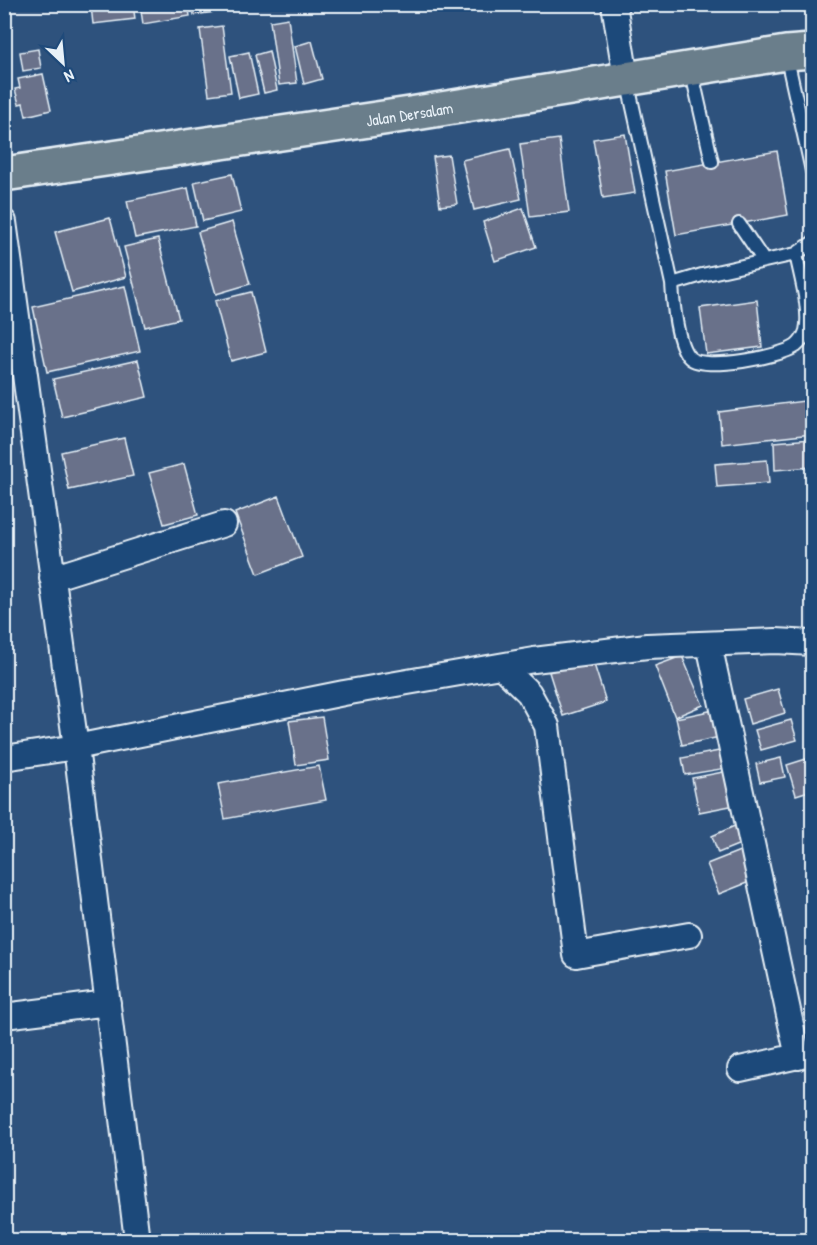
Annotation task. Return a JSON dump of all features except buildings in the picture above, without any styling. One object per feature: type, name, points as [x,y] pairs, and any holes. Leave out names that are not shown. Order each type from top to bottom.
[{"type":"main road","name":"Jalan Dersalam","points":[[4,174],[410,114],[799,52]]},
{"type":"street","points":[[614,4],[626,78]]},
{"type":"street","points":[[4,222],[76,747],[137,1240]]},
{"type":"street","points":[[52,578],[224,524]]},
{"type":"street","points":[[4,758],[76,747],[344,693],[501,666],[647,646],[776,641],[813,643]]},
{"type":"street","points":[[710,644],[798,1056],[740,1070]]},
{"type":"street","points":[[501,666],[529,693],[547,726],[576,955],[689,935]]},
{"type":"street","points":[[4,1016],[108,1003]]},
{"type":"lane","points":[[799,52],[813,171]]},
{"type":"lane","points":[[690,68],[712,162]]},
{"type":"lane","points":[[626,78],[672,284],[682,349],[689,358],[696,362],[708,363],[753,360],[797,345],[806,332],[807,313],[796,254]]},
{"type":"lane","points":[[739,224],[764,261]]},
{"type":"lane","points":[[672,284],[796,254],[813,243]]}]
